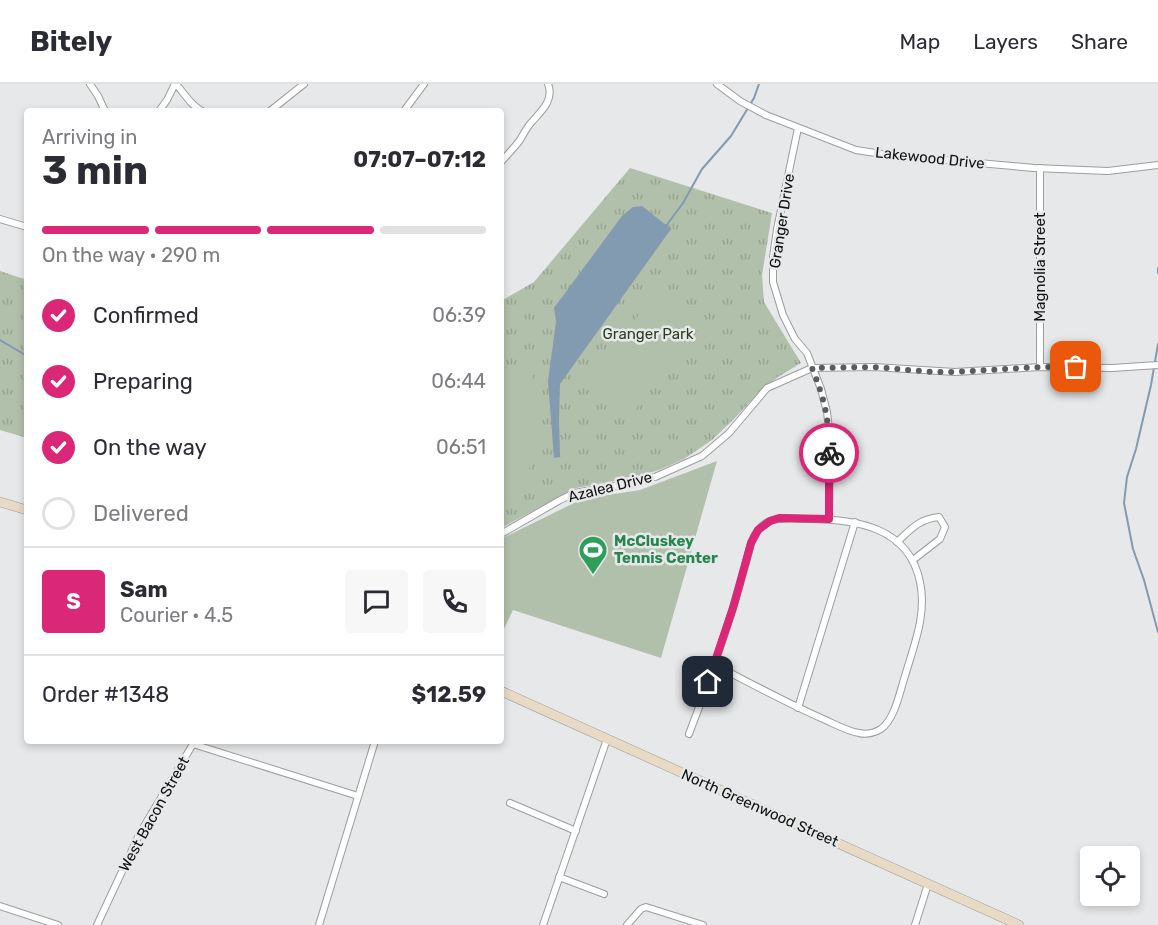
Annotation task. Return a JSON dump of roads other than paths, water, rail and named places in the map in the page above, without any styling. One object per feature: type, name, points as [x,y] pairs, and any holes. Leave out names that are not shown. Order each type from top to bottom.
[{"type":"main road","points":[[0,502],[24,509]]},
{"type":"main road","name":"North Greenwood Street","points":[[504,692],[1019,925]]},
{"type":"street","points":[[90,84],[104,108]]},
{"type":"street","points":[[161,108],[175,84],[196,108]]},
{"type":"street","points":[[274,108],[304,84]]},
{"type":"street","points":[[406,108],[424,84]]},
{"type":"street","points":[[504,159],[546,105],[550,87],[548,84]]},
{"type":"street","name":"Lakewood Drive","points":[[717,84],[740,101],[766,115],[856,150],[1040,168],[1108,171],[1158,165]]},
{"type":"street","name":"Granger Drive","points":[[798,128],[777,229],[773,258],[773,282],[783,315],[795,339],[807,353],[827,412],[830,436],[829,519]]},
{"type":"street","name":"Magnolia Street","points":[[1040,168],[1040,367]]},
{"type":"street","points":[[0,219],[24,226]]},
{"type":"street","name":"Azalea Drive","points":[[504,532],[575,493],[655,477],[702,456],[729,433],[767,388],[812,368],[874,367],[955,372],[1040,367],[1112,368],[1158,365]]},
{"type":"street","points":[[897,542],[927,518],[939,517],[945,527],[940,539],[912,560]]},
{"type":"street","points":[[689,734],[715,665],[751,543],[758,530],[770,521],[779,518],[855,522],[873,527],[897,542],[912,560],[922,591],[921,617],[899,696],[887,723],[875,732],[860,734],[844,728],[798,708],[715,665]]},
{"type":"street","points":[[798,708],[855,522]]},
{"type":"street","points":[[543,925],[607,739]]},
{"type":"street","name":"West Bacon Street","points":[[97,925],[140,833],[193,744],[358,796]]},
{"type":"street","points":[[319,925],[374,744]]},
{"type":"street","points":[[510,803],[576,831]]},
{"type":"street","points":[[559,877],[604,894]]},
{"type":"street","points":[[915,925],[928,884]]},
{"type":"street","points":[[0,906],[58,925]]},
{"type":"street","points":[[627,925],[641,909],[646,908],[703,925]]},
{"type":"water","points":[[642,206],[671,229],[560,384],[560,457],[554,458],[548,381],[556,322],[554,308],[622,216],[633,207]]},
{"type":"waterway","points":[[666,226],[683,203],[702,169],[731,136],[754,98],[759,84]]},
{"type":"waterway","points":[[1158,268],[1158,273]]},
{"type":"waterway","points":[[0,340],[24,354]]},
{"type":"waterway","points":[[1158,344],[1151,385],[1127,477],[1124,503],[1133,549],[1158,632]]},
{"type":"place","name":"McCluskey Tennis Center","points":[[593,576]]},
{"type":"park label","name":"Granger Park","points":[[648,334]]}]
